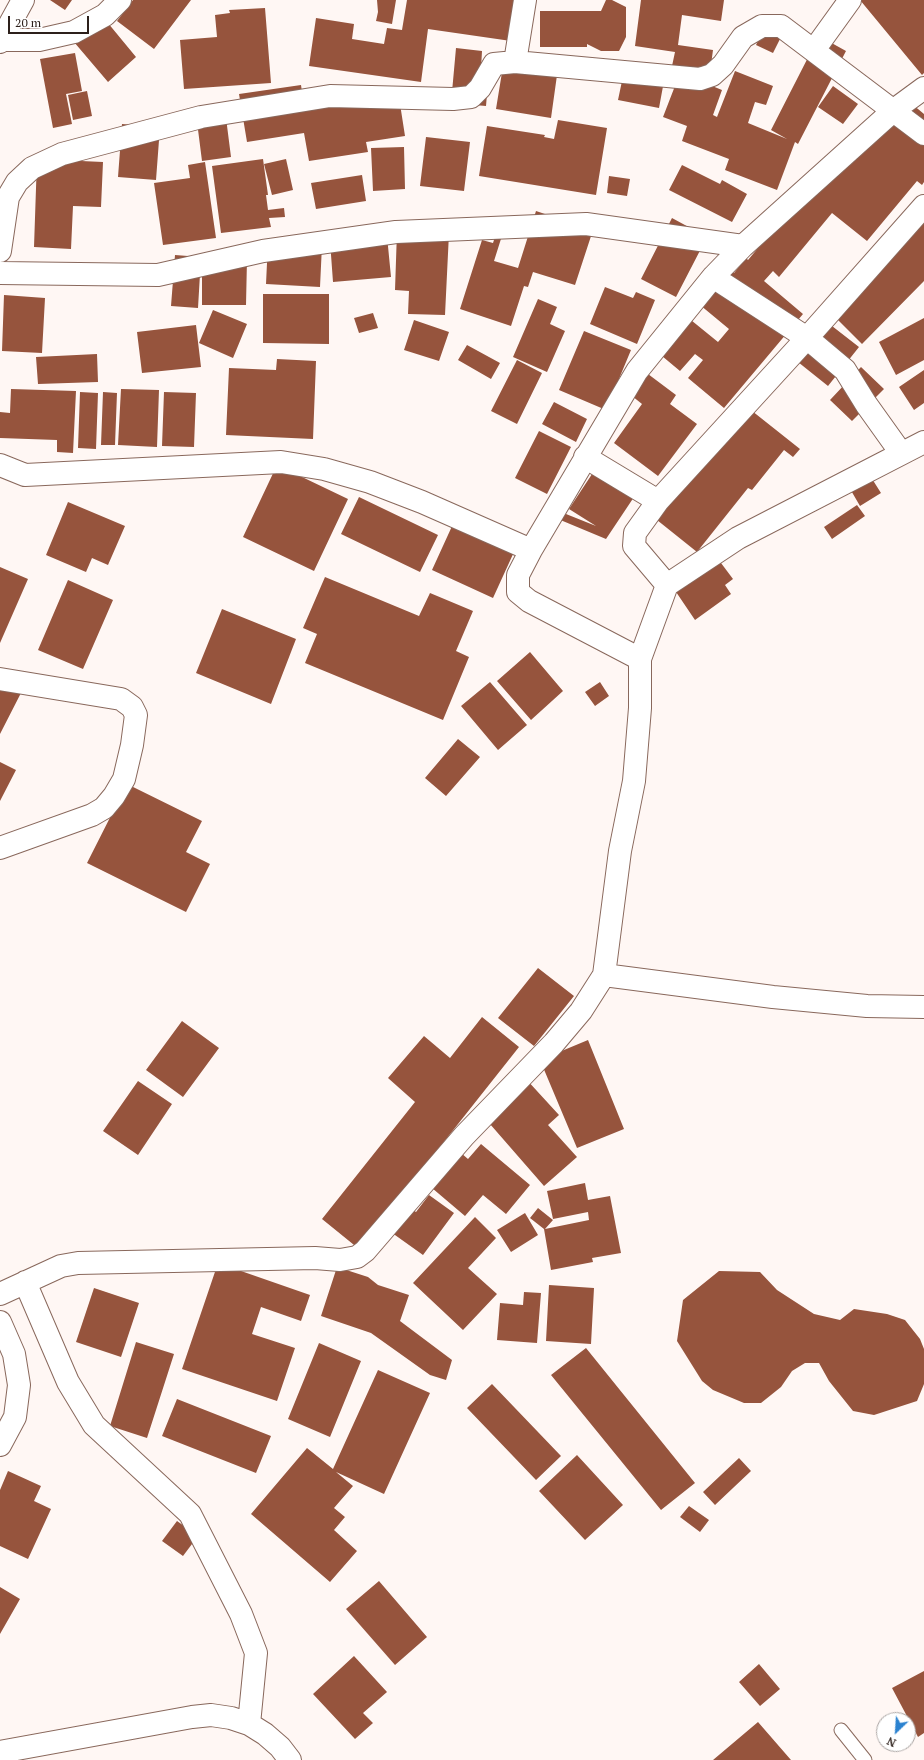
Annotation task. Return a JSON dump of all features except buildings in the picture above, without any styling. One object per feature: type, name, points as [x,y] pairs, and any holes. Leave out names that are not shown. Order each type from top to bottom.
[{"type":"street","points":[[23,0],[1,41],[39,40],[74,32],[105,15],[120,0]]},
{"type":"street","points":[[515,62],[525,0]]},
{"type":"street","points":[[814,50],[847,1]]},
{"type":"street","points":[[0,250],[8,197],[17,182],[32,168],[62,154],[201,117],[330,96],[453,99],[471,97],[480,88],[494,64],[515,62],[700,79],[712,75],[723,65],[743,37],[762,26],[781,26],[924,134]]},
{"type":"street","points":[[640,659],[523,598],[518,592],[518,575],[584,457],[637,370],[713,277],[744,246],[894,110],[924,88]]},
{"type":"street","points":[[667,585],[634,546],[635,532],[658,501],[807,338],[924,206]]},
{"type":"street","points":[[0,274],[158,275],[263,251],[396,232],[586,224],[744,246]]},
{"type":"street","points":[[713,277],[807,338],[845,370],[866,404],[901,453]]},
{"type":"street","points":[[0,1294],[61,1266],[78,1263],[307,1258],[340,1260],[357,1257],[365,1251],[464,1136],[572,1022],[581,1011],[604,975],[620,851],[634,781],[640,708],[640,659],[667,585],[738,538],[924,442]]},
{"type":"street","points":[[584,457],[658,501]]},
{"type":"street","points":[[0,466],[25,475],[281,462],[324,469],[370,482],[422,502],[531,550]]},
{"type":"street","points":[[0,679],[121,699],[132,707],[136,715],[132,745],[124,779],[114,796],[104,808],[92,815],[0,848]]},
{"type":"street","points":[[604,975],[781,998],[867,1006],[924,1006]]},
{"type":"street","points":[[25,1282],[68,1382],[94,1425],[190,1514],[241,1614],[256,1654],[249,1724]]},
{"type":"street","points":[[0,1322],[14,1354],[20,1385],[15,1417],[0,1445]]},
{"type":"street","points":[[0,1752],[41,1746],[192,1717],[211,1716],[231,1718],[249,1724],[266,1734],[280,1746],[290,1760]]},
{"type":"lane","points":[[841,1730],[865,1760]]}]
